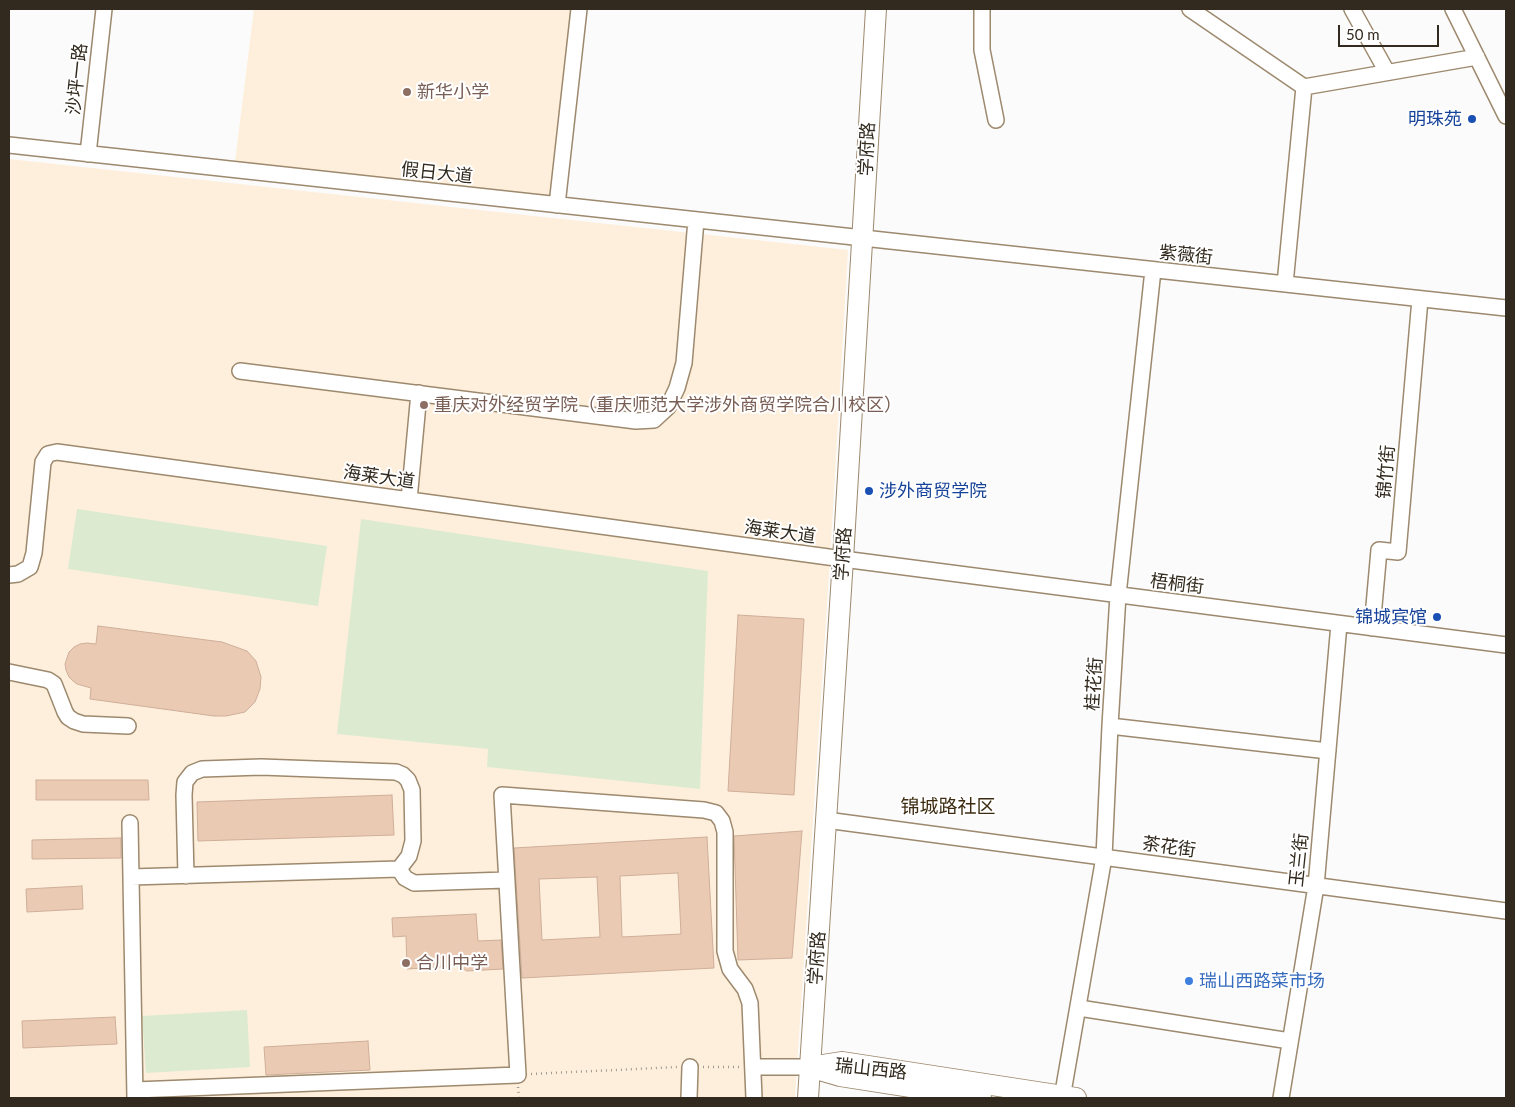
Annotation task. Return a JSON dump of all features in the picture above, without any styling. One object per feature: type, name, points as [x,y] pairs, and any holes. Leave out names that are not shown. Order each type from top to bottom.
[{"type":"main road","name":"学府路","points":[[808,1098],[876,9]]},
{"type":"main road","name":"瑞山西路","points":[[810,1067],[842,1062],[1067,1098]]},
{"type":"main road","name":"瑞山西路","points":[[810,1067],[840,1076],[981,1098]]},
{"type":"street","name":"沙坪一路","points":[[88,154],[104,9]]},
{"type":"street","points":[[557,205],[579,9]]},
{"type":"street","points":[[982,9],[982,50],[996,120]]},
{"type":"street","points":[[1190,9],[1304,87],[1477,57]]},
{"type":"street","points":[[1352,9],[1387,72]]},
{"type":"street","points":[[1453,9],[1505,111]]},
{"type":"street","points":[[1285,284],[1304,87]]},
{"type":"street","name":"假日大道","points":[[9,146],[862,239]]},
{"type":"street","points":[[240,371],[636,421],[654,420],[668,407],[677,388],[684,363],[696,220]]},
{"type":"street","name":"紫薇街","points":[[862,239],[1506,308]]},
{"type":"street","name":"桂花街","points":[[1067,1098],[1078,1008],[1104,857],[1118,595],[1153,270]]},
{"type":"street","name":"锦竹街","points":[[1372,628],[1379,550],[1398,552],[1420,299]]},
{"type":"street","points":[[409,500],[419,393]]},
{"type":"street","name":"海莱大道","points":[[9,575],[18,574],[30,567],[34,553],[43,462],[48,454],[57,452],[843,560]]},
{"type":"street","name":"梧桐街","points":[[843,560],[1506,645]]},
{"type":"street","name":"玉兰街","points":[[1281,1098],[1316,886],[1339,624]]},
{"type":"street","points":[[9,672],[48,680],[54,684],[65,712],[74,721],[83,724],[128,726]]},
{"type":"street","points":[[1110,726],[1328,750]]},
{"type":"street","points":[[186,876],[185,782],[192,773],[202,769],[251,767],[396,772],[402,775],[408,780],[412,790],[413,841],[408,856],[399,869]]},
{"type":"street","points":[[130,823],[135,1094],[518,1075],[502,796],[704,810],[716,813],[722,821],[725,832],[725,952],[730,968],[745,989],[750,1003],[754,1098]]},
{"type":"street","name":"茶花街","points":[[826,820],[1506,911]]},
{"type":"street","points":[[131,877],[399,869]]},
{"type":"street","points":[[399,869],[405,878],[414,883],[506,880]]},
{"type":"street","points":[[1078,1008],[1290,1041]]},
{"type":"street","points":[[689,1098],[690,1067]]},
{"type":"street","points":[[753,1067],[810,1067]]},
{"type":"path","points":[[518,1075],[690,1067],[753,1067]]},
{"type":"shaded area","name":"新华小学","points":[[254,9],[579,9],[557,205],[234,170]]},
{"type":"shaded area","name":"重庆对外经贸学院（重庆师范大学涉外商贸学院合川校区）","points":[[9,159],[848,250],[795,1098],[9,1098]]},
{"type":"green space","points":[[77,509],[327,546],[318,606],[68,569]]},
{"type":"green space","points":[[361,519],[708,571],[700,789],[487,767],[488,749],[337,734]]},
{"type":"green space","points":[[247,1010],[250,1067],[146,1073],[142,1016]]},
{"type":"building","points":[[738,615],[804,619],[794,795],[728,791]]},
{"type":"building","points":[[98,626],[222,642],[247,651],[256,661],[261,677],[260,689],[255,702],[245,712],[226,716],[214,716],[90,699],[91,688],[73,681],[69,677],[65,664],[69,652],[74,647],[87,643],[96,644]]},
{"type":"building","points":[[36,780],[148,780],[149,800],[36,800]]},
{"type":"building","points":[[392,795],[394,835],[198,841],[197,802]]},
{"type":"building","points":[[802,831],[792,958],[738,960],[734,836]]},
{"type":"building","points":[[707,837],[714,968],[522,978],[514,848]],"holes":[[[678,873],[681,934],[622,937],[620,876]],[[597,877],[600,937],[542,940],[539,879]]]},
{"type":"building","points":[[121,838],[121,858],[32,859],[32,840]]},
{"type":"building","points":[[82,886],[83,909],[27,912],[26,889]]},
{"type":"building","points":[[476,914],[478,941],[501,940],[503,969],[467,971],[458,966],[407,969],[406,936],[393,937],[392,918]]},
{"type":"building","points":[[115,1017],[117,1044],[23,1048],[22,1021]]},
{"type":"building","points":[[368,1041],[370,1070],[266,1075],[264,1047]]},
{"type":"place","name":"新华小学","points":[[407,92]]},
{"type":"place","name":"明珠苑","points":[[1472,119]]},
{"type":"place","name":"重庆对外经贸学院（重庆师范大学涉外商贸学院合川校区）","points":[[424,405]]},
{"type":"place","name":"涉外商贸学院","points":[[869,491]]},
{"type":"place","name":"锦城宾馆","points":[[1437,617]]},
{"type":"place","name":"合川中学","points":[[406,963]]},
{"type":"place","name":"瑞山西路菜市场","points":[[1189,981]]},
{"type":"district","name":"锦城路社区","points":[[948,807]]}]
